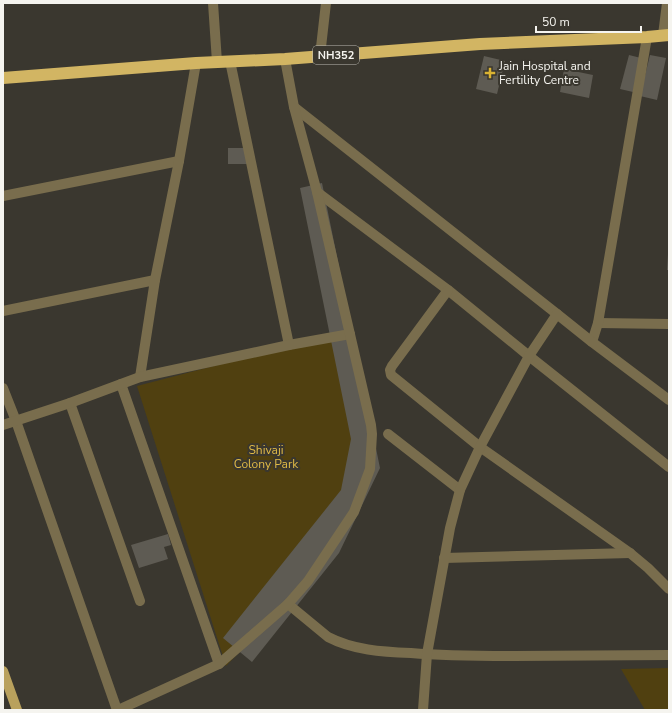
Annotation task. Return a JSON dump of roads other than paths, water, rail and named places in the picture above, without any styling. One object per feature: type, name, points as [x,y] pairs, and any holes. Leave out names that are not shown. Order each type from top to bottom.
[{"type":"highway","name":"NH352","points":[[3,78],[196,63],[286,59],[401,51],[480,44],[666,35]]},
{"type":"main road","points":[[3,671],[17,710]]},
{"type":"street","points":[[213,3],[217,62]]},
{"type":"street","points":[[320,56],[326,3]]},
{"type":"street","points":[[666,35],[667,3]]},
{"type":"street","points":[[592,342],[598,323],[647,37]]},
{"type":"street","points":[[3,388],[118,710],[219,664],[288,604],[308,581],[354,512],[370,469],[372,425],[318,192],[294,108],[286,59]]},
{"type":"street","points":[[230,61],[289,345]]},
{"type":"street","points":[[140,377],[154,280],[179,161],[196,63]]},
{"type":"street","points":[[294,108],[556,314],[669,400]]},
{"type":"street","points":[[3,196],[179,161]]},
{"type":"street","points":[[318,192],[448,290],[669,467]]},
{"type":"street","points":[[3,311],[154,280]]},
{"type":"street","points":[[448,290],[390,368],[390,373],[392,376],[480,447],[630,553],[644,564],[669,589]]},
{"type":"street","points":[[423,710],[427,654],[450,528],[460,490],[480,447],[529,356],[556,314]]},
{"type":"street","points":[[598,323],[669,324]]},
{"type":"street","points":[[3,426],[140,377],[289,345],[350,334]]},
{"type":"street","points":[[121,384],[219,664]]},
{"type":"street","points":[[70,403],[140,601]]},
{"type":"street","points":[[388,434],[460,490]]},
{"type":"street","points":[[444,558],[630,553]]},
{"type":"street","points":[[288,604],[328,636],[341,643],[364,649],[458,656],[669,655]]},
{"type":"place","name":"Jain Hospital and Fertility Centre","points":[[490,73]]},
{"type":"park label","name":"Shivaji Colony Park","points":[[266,457]]}]
